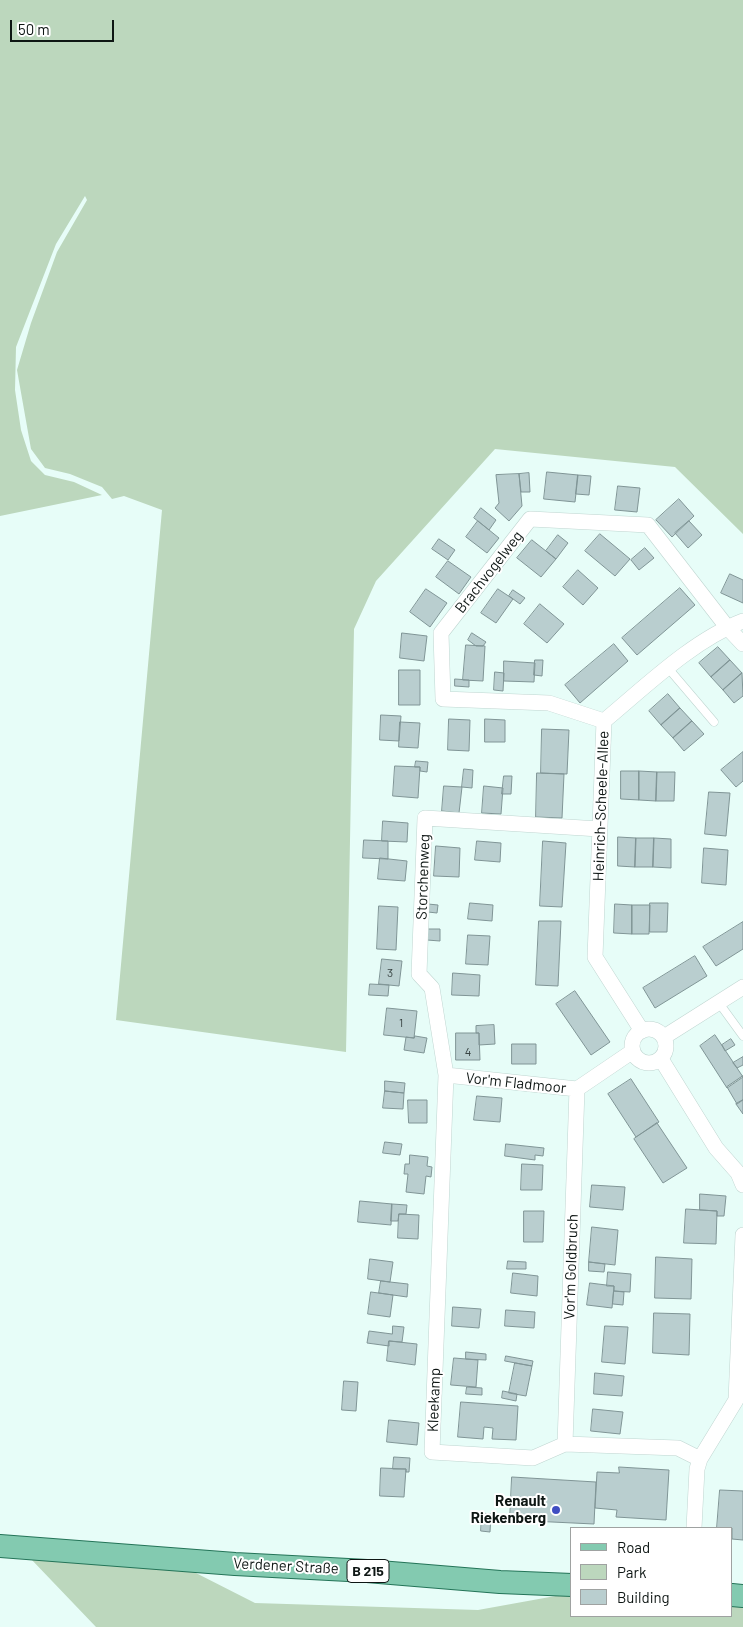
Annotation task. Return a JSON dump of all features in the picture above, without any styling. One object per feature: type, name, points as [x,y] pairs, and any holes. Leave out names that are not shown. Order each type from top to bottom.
[{"type":"main road","name":"Verdener Straße","points":[[0,1546],[235,1564],[570,1585]]},
{"type":"street","name":"Brachvogelweg","points":[[604,721],[550,703],[443,699],[442,633],[530,519],[648,525],[727,627],[743,644]]},
{"type":"street","name":"Heinrich-Scheele-Allee","points":[[642,1031],[595,958],[604,721],[668,668],[727,627],[743,621]]},
{"type":"street","name":"Storchenweg","points":[[446,1075],[432,988],[419,974],[425,818],[599,829]]},
{"type":"street","points":[[664,1037],[743,987]]},
{"type":"street","points":[[653,1030],[664,1037],[666,1048],[660,1059],[655,1062],[640,1060],[633,1051],[636,1037],[642,1031],[653,1030]]},
{"type":"street","name":"Vor'm Fladmoor","points":[[446,1075],[576,1089],[633,1051]]},
{"type":"street","points":[[660,1059],[716,1148],[738,1174],[743,1185]]},
{"type":"street","name":"Kleekamp","points":[[446,1075],[432,1452],[533,1458],[565,1444],[678,1448],[700,1459]]},
{"type":"street","name":"Vor'm Goldbruch","points":[[565,1444],[576,1089]]},
{"type":"street","points":[[694,1527],[697,1469],[700,1459],[736,1400],[742,1295],[743,1235]]},
{"type":"lane","points":[[668,668],[714,722]]},
{"type":"lane","points":[[719,1002],[743,1036]]},
{"type":"green space","points":[[0,0],[743,0],[743,534],[675,467],[495,449],[376,581],[354,629],[346,1052],[116,1020],[162,510],[124,496],[112,499],[102,487],[70,474],[45,468],[31,449],[17,370],[31,323],[57,252],[87,200],[85,196],[56,244],[16,347],[15,390],[21,430],[31,461],[45,475],[74,482],[102,495],[0,516]]},
{"type":"green space","points":[[30,1558],[190,1570],[255,1603],[478,1610],[570,1593],[570,1617],[733,1617],[733,1595],[743,1596],[743,1627],[96,1627]]},
{"type":"building","points":[[547,472],[578,475],[575,502],[544,499]]},
{"type":"building","points":[[529,473],[530,492],[521,492],[519,474]]},
{"type":"building","points":[[519,474],[522,506],[509,521],[495,508],[499,503],[496,475]]},
{"type":"building","points":[[578,475],[591,476],[589,495],[576,494]]},
{"type":"building","points":[[618,486],[640,488],[637,512],[615,510]]},
{"type":"building","points":[[679,499],[694,516],[672,537],[656,520]]},
{"type":"building","points":[[481,508],[496,520],[489,530],[474,518]]},
{"type":"building","points":[[478,521],[499,538],[487,553],[466,537]]},
{"type":"building","points":[[689,521],[702,535],[688,548],[675,533]]},
{"type":"building","points":[[600,534],[630,559],[615,576],[585,551]]},
{"type":"building","points":[[558,535],[568,543],[556,559],[546,551]]},
{"type":"building","points":[[439,539],[455,550],[448,560],[432,549]]},
{"type":"building","points":[[532,540],[556,559],[541,577],[517,558]]},
{"type":"building","points":[[645,548],[654,558],[639,570],[631,560]]},
{"type":"building","points":[[448,561],[471,577],[459,594],[436,577]]},
{"type":"building","points":[[578,570],[598,588],[583,605],[563,587]]},
{"type":"building","points":[[730,574],[743,580],[743,603],[721,593]]},
{"type":"building","points":[[680,588],[695,605],[637,655],[622,638]]},
{"type":"building","points":[[426,589],[447,603],[430,627],[410,612]]},
{"type":"building","points":[[498,589],[513,599],[496,623],[481,613]]},
{"type":"building","points":[[513,590],[525,598],[520,604],[509,596]]},
{"type":"building","points":[[540,604],[564,624],[547,643],[524,624]]},
{"type":"building","points":[[402,633],[427,636],[424,661],[400,658]]},
{"type":"building","points":[[472,633],[486,642],[483,646],[476,646],[468,640]]},
{"type":"building","points":[[614,644],[628,661],[580,703],[565,685]]},
{"type":"building","points":[[466,645],[485,646],[483,681],[463,680]]},
{"type":"building","points":[[718,647],[730,660],[711,677],[699,663]]},
{"type":"building","points":[[535,660],[543,660],[542,676],[534,675]]},
{"type":"building","points":[[730,660],[742,673],[723,690],[711,677]]},
{"type":"building","points":[[504,661],[535,663],[534,682],[504,681]]},
{"type":"building","points":[[399,670],[420,670],[420,705],[399,705]]},
{"type":"building","points":[[495,672],[504,673],[503,691],[494,690]]},
{"type":"building","points":[[742,673],[743,696],[734,703],[723,690]]},
{"type":"building","points":[[455,679],[469,680],[469,687],[455,686]]},
{"type":"building","points":[[668,694],[680,708],[661,725],[649,711]]},
{"type":"building","points":[[680,708],[692,721],[673,738],[661,725]]},
{"type":"building","points":[[381,715],[401,716],[399,741],[380,740]]},
{"type":"building","points":[[449,719],[470,720],[469,751],[448,750]]},
{"type":"building","points":[[485,719],[505,720],[505,742],[485,742]]},
{"type":"building","points":[[692,721],[704,734],[684,751],[673,738]]},
{"type":"building","points":[[400,722],[420,723],[418,748],[399,747]]},
{"type":"building","points":[[542,729],[569,730],[567,774],[541,773]]},
{"type":"building","points":[[743,752],[743,781],[736,787],[721,770]]},
{"type":"building","points":[[416,761],[428,762],[427,772],[420,771],[420,767],[415,767]]},
{"type":"building","points":[[395,766],[420,767],[418,798],[393,796]]},
{"type":"building","points":[[464,769],[473,770],[472,788],[462,787]]},
{"type":"building","points":[[621,771],[639,771],[639,800],[621,799]]},
{"type":"building","points":[[639,771],[657,772],[656,801],[639,800]]},
{"type":"building","points":[[657,772],[675,772],[674,801],[656,801]]},
{"type":"building","points":[[537,773],[564,774],[562,818],[536,817]]},
{"type":"building","points":[[504,776],[512,776],[511,794],[502,794]]},
{"type":"building","points":[[444,786],[462,787],[459,813],[442,811]]},
{"type":"building","points":[[484,786],[503,788],[501,814],[482,813]]},
{"type":"building","points":[[709,792],[730,793],[726,836],[705,834]]},
{"type":"building","points":[[383,821],[408,823],[407,842],[382,841]]},
{"type":"building","points":[[618,837],[636,838],[635,867],[618,866]]},
{"type":"building","points":[[636,838],[654,838],[653,867],[635,867]]},
{"type":"building","points":[[654,838],[671,839],[671,868],[653,867]]},
{"type":"building","points":[[364,840],[388,841],[388,859],[363,858]]},
{"type":"building","points":[[477,841],[501,843],[500,862],[475,860]]},
{"type":"building","points":[[543,841],[566,843],[562,907],[540,906]]},
{"type":"building","points":[[436,846],[460,848],[459,877],[434,876]]},
{"type":"building","points":[[704,848],[728,850],[726,885],[702,883]]},
{"type":"building","points":[[380,858],[407,861],[405,881],[378,879]]},
{"type":"building","points":[[470,903],[493,905],[492,921],[468,919]]},
{"type":"building","points":[[650,903],[668,903],[667,932],[650,932]]},
{"type":"building","points":[[428,904],[438,905],[437,913],[428,912]]},
{"type":"building","points":[[615,904],[632,905],[632,934],[614,933]]},
{"type":"building","points":[[632,905],[650,905],[649,934],[632,934]]},
{"type":"building","points":[[379,906],[398,907],[396,950],[377,949]]},
{"type":"building","points":[[539,921],[561,921],[558,986],[536,985]]},
{"type":"building","points":[[743,922],[743,949],[716,966],[703,947]]},
{"type":"building","points":[[427,929],[440,929],[440,941],[427,940]]},
{"type":"building","points":[[468,935],[490,936],[488,965],[466,964]]},
{"type":"building","points":[[695,956],[707,976],[655,1008],[643,988]]},
{"type":"building","points":[[382,959],[402,961],[399,986],[379,984]]},
{"type":"building","points":[[453,973],[480,975],[479,996],[452,995]]},
{"type":"building","points":[[370,984],[389,985],[388,996],[369,995]]},
{"type":"building","points":[[575,991],[610,1042],[591,1055],[556,1004]]},
{"type":"building","points":[[387,1008],[417,1011],[414,1038],[384,1035]]},
{"type":"building","points":[[494,1025],[495,1044],[479,1045],[479,1033],[476,1033],[476,1026]]},
{"type":"building","points":[[456,1033],[479,1033],[480,1060],[456,1060]]},
{"type":"building","points":[[715,1035],[743,1077],[727,1088],[700,1046]]},
{"type":"building","points":[[415,1036],[427,1038],[424,1053],[404,1050],[406,1037],[414,1038]]},
{"type":"building","points":[[731,1039],[735,1045],[725,1051],[722,1045]]},
{"type":"building","points":[[512,1044],[536,1044],[536,1064],[512,1064]]},
{"type":"building","points":[[743,1057],[743,1065],[737,1068],[733,1063]]},
{"type":"building","points":[[743,1076],[743,1100],[737,1104],[727,1087]]},
{"type":"building","points":[[631,1079],[659,1122],[636,1137],[608,1094]]},
{"type":"building","points":[[385,1081],[405,1083],[404,1093],[385,1091]]},
{"type":"building","points":[[385,1091],[404,1093],[403,1109],[383,1108]]},
{"type":"building","points":[[477,1096],[502,1098],[500,1122],[474,1120]]},
{"type":"building","points":[[408,1100],[427,1100],[427,1123],[409,1123]]},
{"type":"building","points":[[743,1100],[743,1114],[736,1104]]},
{"type":"building","points":[[657,1123],[687,1168],[663,1183],[634,1139]]},
{"type":"building","points":[[385,1142],[402,1144],[400,1155],[383,1153]]},
{"type":"building","points":[[506,1144],[544,1148],[543,1156],[535,1155],[535,1160],[505,1156]]},
{"type":"building","points":[[410,1155],[428,1157],[427,1166],[432,1167],[431,1177],[426,1176],[424,1194],[406,1192],[408,1174],[404,1174],[405,1164],[409,1164]]},
{"type":"building","points":[[522,1164],[543,1165],[542,1190],[521,1190]]},
{"type":"building","points":[[592,1185],[625,1187],[623,1210],[590,1207]]},
{"type":"building","points":[[700,1194],[726,1196],[724,1216],[717,1216],[717,1211],[700,1210]]},
{"type":"building","points":[[360,1201],[392,1204],[391,1225],[358,1222]]},
{"type":"building","points":[[392,1204],[407,1205],[406,1214],[399,1214],[398,1221],[391,1221]]},
{"type":"building","points":[[686,1209],[717,1211],[716,1244],[684,1243]]},
{"type":"building","points":[[524,1211],[544,1211],[543,1242],[524,1242]]},
{"type":"building","points":[[399,1214],[419,1215],[418,1239],[398,1238]]},
{"type":"building","points":[[592,1227],[618,1230],[615,1265],[589,1262]]},
{"type":"building","points":[[656,1257],[692,1259],[691,1299],[655,1298]]},
{"type":"building","points":[[370,1259],[393,1262],[390,1282],[368,1279]]},
{"type":"building","points":[[508,1261],[526,1262],[526,1269],[507,1269]]},
{"type":"building","points":[[589,1262],[605,1264],[604,1272],[589,1271]]},
{"type":"building","points":[[608,1272],[631,1274],[630,1292],[614,1291],[614,1286],[607,1286]]},
{"type":"building","points":[[513,1273],[538,1276],[537,1296],[511,1293]]},
{"type":"building","points":[[381,1281],[408,1284],[407,1297],[379,1293]]},
{"type":"building","points":[[590,1283],[614,1286],[612,1308],[587,1305]]},
{"type":"building","points":[[614,1291],[624,1292],[623,1305],[613,1304]]},
{"type":"building","points":[[371,1292],[393,1295],[390,1317],[368,1314]]},
{"type":"building","points":[[453,1307],[481,1309],[479,1328],[452,1326]]},
{"type":"building","points":[[506,1310],[535,1312],[534,1328],[505,1326]]},
{"type":"building","points":[[654,1313],[690,1314],[689,1355],[653,1353]]},
{"type":"building","points":[[393,1326],[404,1327],[402,1342],[389,1341],[389,1346],[367,1343],[369,1331],[392,1334]]},
{"type":"building","points":[[605,1326],[628,1327],[625,1364],[602,1362]]},
{"type":"building","points":[[389,1341],[417,1344],[415,1365],[387,1361]]},
{"type":"building","points":[[466,1352],[486,1354],[486,1360],[466,1359]]},
{"type":"building","points":[[506,1356],[533,1361],[532,1366],[505,1361]]},
{"type":"building","points":[[454,1358],[478,1360],[476,1387],[451,1385]]},
{"type":"building","points":[[515,1363],[532,1366],[526,1396],[509,1393]]},
{"type":"building","points":[[595,1373],[624,1376],[622,1396],[594,1394]]},
{"type":"building","points":[[344,1381],[358,1382],[356,1411],[342,1410]]},
{"type":"building","points":[[467,1387],[482,1388],[482,1395],[466,1394]]},
{"type":"building","points":[[503,1391],[517,1394],[516,1401],[502,1398]]},
{"type":"building","points":[[461,1402],[518,1406],[516,1440],[492,1439],[493,1428],[484,1427],[483,1439],[458,1437]]},
{"type":"building","points":[[593,1409],[623,1412],[620,1434],[591,1431]]},
{"type":"building","points":[[389,1420],[419,1423],[417,1445],[387,1442]]},
{"type":"building","points":[[394,1457],[410,1458],[409,1472],[406,1472],[406,1469],[393,1469]]},
{"type":"building","points":[[619,1467],[669,1470],[666,1520],[616,1517],[617,1510],[595,1508],[597,1472],[619,1473]]},
{"type":"building","points":[[381,1468],[406,1469],[404,1497],[380,1496]]},
{"type":"building","points":[[512,1477],[596,1482],[594,1524],[510,1520]]},
{"type":"building","points":[[720,1490],[743,1491],[743,1540],[733,1539],[733,1527],[717,1527]]},
{"type":"building","points":[[482,1513],[491,1514],[490,1532],[481,1531]]},
{"type":"place","name":"Renault Riekenberg","points":[[556,1510]]}]
